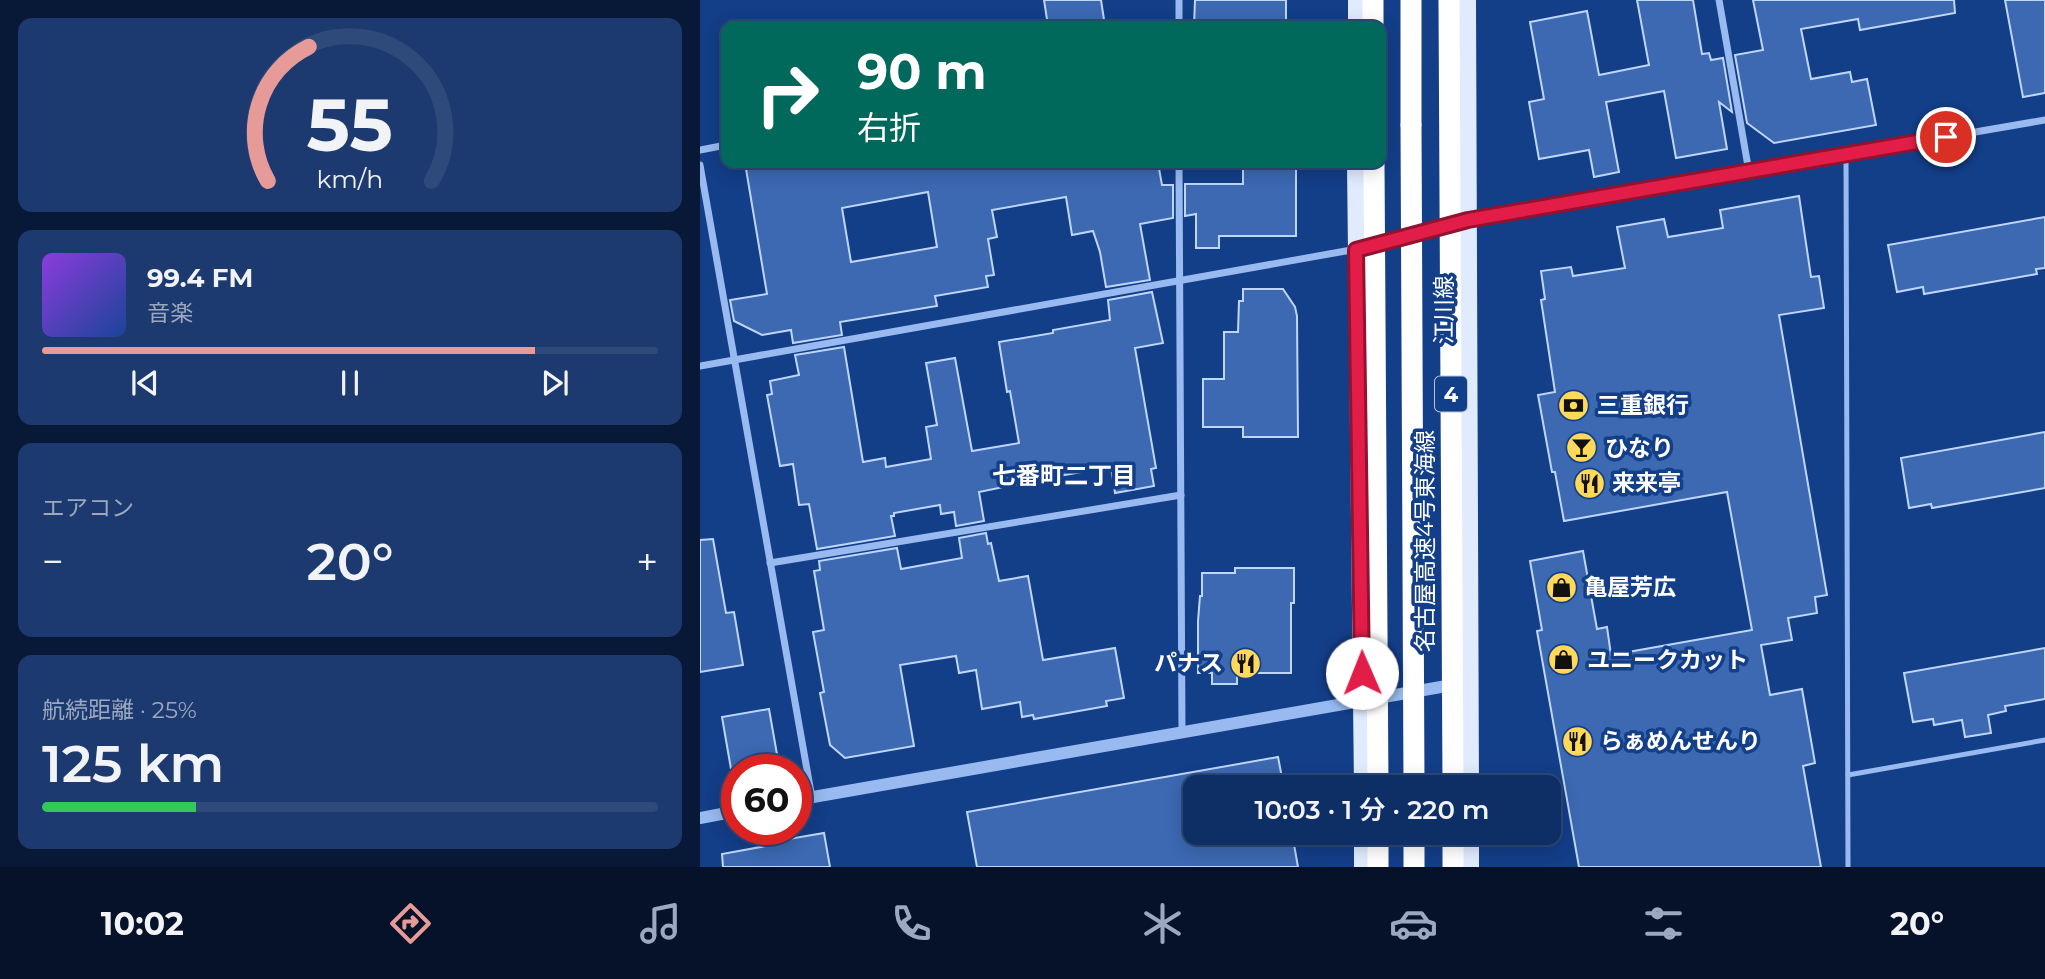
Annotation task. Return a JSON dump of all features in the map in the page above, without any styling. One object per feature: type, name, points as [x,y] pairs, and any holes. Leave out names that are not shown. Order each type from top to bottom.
[{"type":"highway","points":[[1373,0],[1373,21]]},
{"type":"highway","points":[[1411,0],[1414,775]]},
{"type":"highway","name":"名古屋高速4号東海線","points":[[1448,0],[1453,775]]},
{"type":"highway","points":[[1374,168],[1378,775]]},
{"type":"highway","points":[[1378,845],[1378,867]]},
{"type":"highway","points":[[1414,845],[1414,867]]},
{"type":"highway","points":[[1453,845],[1453,867]]},
{"type":"main road","points":[[1357,0],[1357,21]]},
{"type":"main road","name":"江川線","points":[[1467,0],[1470,775]]},
{"type":"main road","points":[[1356,168],[1363,775]]},
{"type":"main road","points":[[1363,845],[1363,867]]},
{"type":"main road","points":[[1470,845],[1470,867]]},
{"type":"street","points":[[1179,0],[1179,21]]},
{"type":"street","points":[[1719,0],[1749,172]]},
{"type":"street","points":[[700,366],[1356,250],[1468,220],[2045,120]]},
{"type":"street","points":[[700,150],[721,146]]},
{"type":"street","points":[[700,165],[804,754]]},
{"type":"street","points":[[1179,168],[1182,731]]},
{"type":"street","points":[[770,563],[1181,495]]},
{"type":"street","points":[[812,798],[1470,682]]},
{"type":"street","points":[[700,818],[721,814]]},
{"type":"lane","points":[[1846,155],[1848,867]]},
{"type":"lane","points":[[1848,775],[2045,740]]},
{"type":"building","points":[[1044,0],[1101,0],[1104,21],[1047,21]]},
{"type":"building","points":[[1195,0],[1286,0],[1286,21],[1194,21]]},
{"type":"building","points":[[1637,0],[1693,0],[1702,54],[1709,53],[1711,60],[1723,58],[1732,112],[1719,102],[1727,149],[1676,158],[1664,91],[1606,102],[1619,172],[1594,177],[1589,150],[1539,159],[1529,102],[1544,99],[1530,22],[1587,11],[1599,75],[1649,65]]},
{"type":"building","points":[[1753,0],[1954,0],[1955,13],[1860,30],[1858,19],[1801,29],[1811,79],[1850,72],[1852,82],[1867,79],[1876,125],[1774,143],[1747,123],[1735,55],[1763,50]]},
{"type":"building","points":[[2005,0],[2045,0],[2045,93],[2023,97]]},
{"type":"building","points":[[746,168],[1159,168],[1162,185],[1173,185],[1173,218],[1140,224],[1150,280],[1106,287],[1093,231],[1072,235],[1066,197],[992,210],[997,237],[988,239],[994,275],[986,276],[988,287],[935,296],[937,306],[840,322],[842,335],[793,343],[791,330],[762,335],[734,321],[730,300],[767,294]],"holes":[[[928,192],[937,247],[851,262],[842,208]]]},
{"type":"building","points":[[1243,168],[1296,168],[1296,236],[1219,236],[1219,248],[1196,248],[1196,214],[1185,216],[1185,184],[1243,184]]},
{"type":"building","points":[[1799,196],[1811,277],[1819,276],[1824,308],[1779,315],[1827,595],[1815,597],[1817,613],[1788,618],[1792,640],[1761,645],[1770,695],[1802,689],[1815,763],[1803,766],[1821,867],[1579,867],[1537,631],[1542,630],[1530,561],[1583,551],[1597,629],[1607,627],[1611,655],[1752,630],[1727,492],[1564,521],[1538,395],[1555,392],[1541,300],[1545,299],[1541,271],[1571,267],[1573,276],[1625,268],[1617,227],[1664,219],[1668,237],[1723,228],[1720,210]]},
{"type":"building","points":[[2045,217],[2045,268],[2036,269],[2037,274],[1924,294],[1923,287],[1897,292],[1888,245]]},
{"type":"building","points":[[1243,289],[1283,289],[1295,307],[1298,437],[1243,437],[1243,427],[1203,427],[1203,379],[1224,379],[1224,332],[1238,332],[1239,301],[1243,301]]},
{"type":"building","points":[[1152,292],[1163,343],[1135,348],[1156,468],[1151,469],[1154,486],[1115,493],[1111,467],[1047,478],[979,492],[984,521],[956,526],[954,512],[941,514],[940,505],[894,513],[894,516],[891,516],[895,536],[817,549],[809,504],[799,505],[793,464],[780,466],[767,395],[772,394],[770,381],[799,375],[795,355],[844,347],[863,462],[885,458],[886,467],[931,459],[926,427],[937,425],[926,363],[955,358],[972,451],[1019,443],[999,342],[1110,320],[1108,300]]},
{"type":"building","points":[[2045,432],[2045,488],[1932,508],[1931,504],[1909,508],[1901,458]]},
{"type":"building","points":[[986,533],[988,544],[991,543],[999,581],[1028,576],[1043,660],[1115,648],[1124,698],[1106,701],[1107,706],[1034,719],[1033,715],[1022,717],[1020,702],[982,709],[976,670],[959,673],[956,656],[900,665],[914,746],[845,758],[830,745],[820,693],[824,692],[813,632],[824,630],[814,571],[820,570],[819,561],[897,548],[901,569],[962,558],[959,538]]},
{"type":"building","points":[[713,539],[726,613],[734,612],[743,665],[700,672],[700,540]]},
{"type":"building","points":[[1235,568],[1294,568],[1291,673],[1237,673],[1237,684],[1212,684],[1212,673],[1198,673],[1202,573],[1235,573]]},
{"type":"building","points":[[2045,648],[2045,699],[2005,706],[2006,711],[1988,715],[1991,733],[1965,737],[1962,720],[1934,725],[1933,719],[1913,722],[1904,673]]},
{"type":"building","points":[[769,709],[777,754],[728,754],[722,717]]},
{"type":"building","points":[[1278,757],[1281,775],[1183,775],[1183,845],[1294,845],[1298,867],[977,867],[967,812]]},
{"type":"building","points":[[824,833],[830,867],[723,867],[722,854],[772,845],[812,845],[812,835]]},
{"type":"place","name":"三重銀行","points":[[1574,405]]},
{"type":"place","name":"ひなり","points":[[1582,448]]},
{"type":"place","name":"来来亭","points":[[1589,483]]},
{"type":"place","name":"亀屋芳広","points":[[1561,587]]},
{"type":"place","name":"ユニークカット","points":[[1564,660]]},
{"type":"place","name":"パナス","points":[[1246,663]]},
{"type":"place","name":"らぁめんせんり","points":[[1577,741]]},
{"type":"district","name":"七番町二丁目","points":[[1064,475]]},
{"type":"route","points":[[1362,673],[1356,250],[1468,220],[1946,137]]}]
